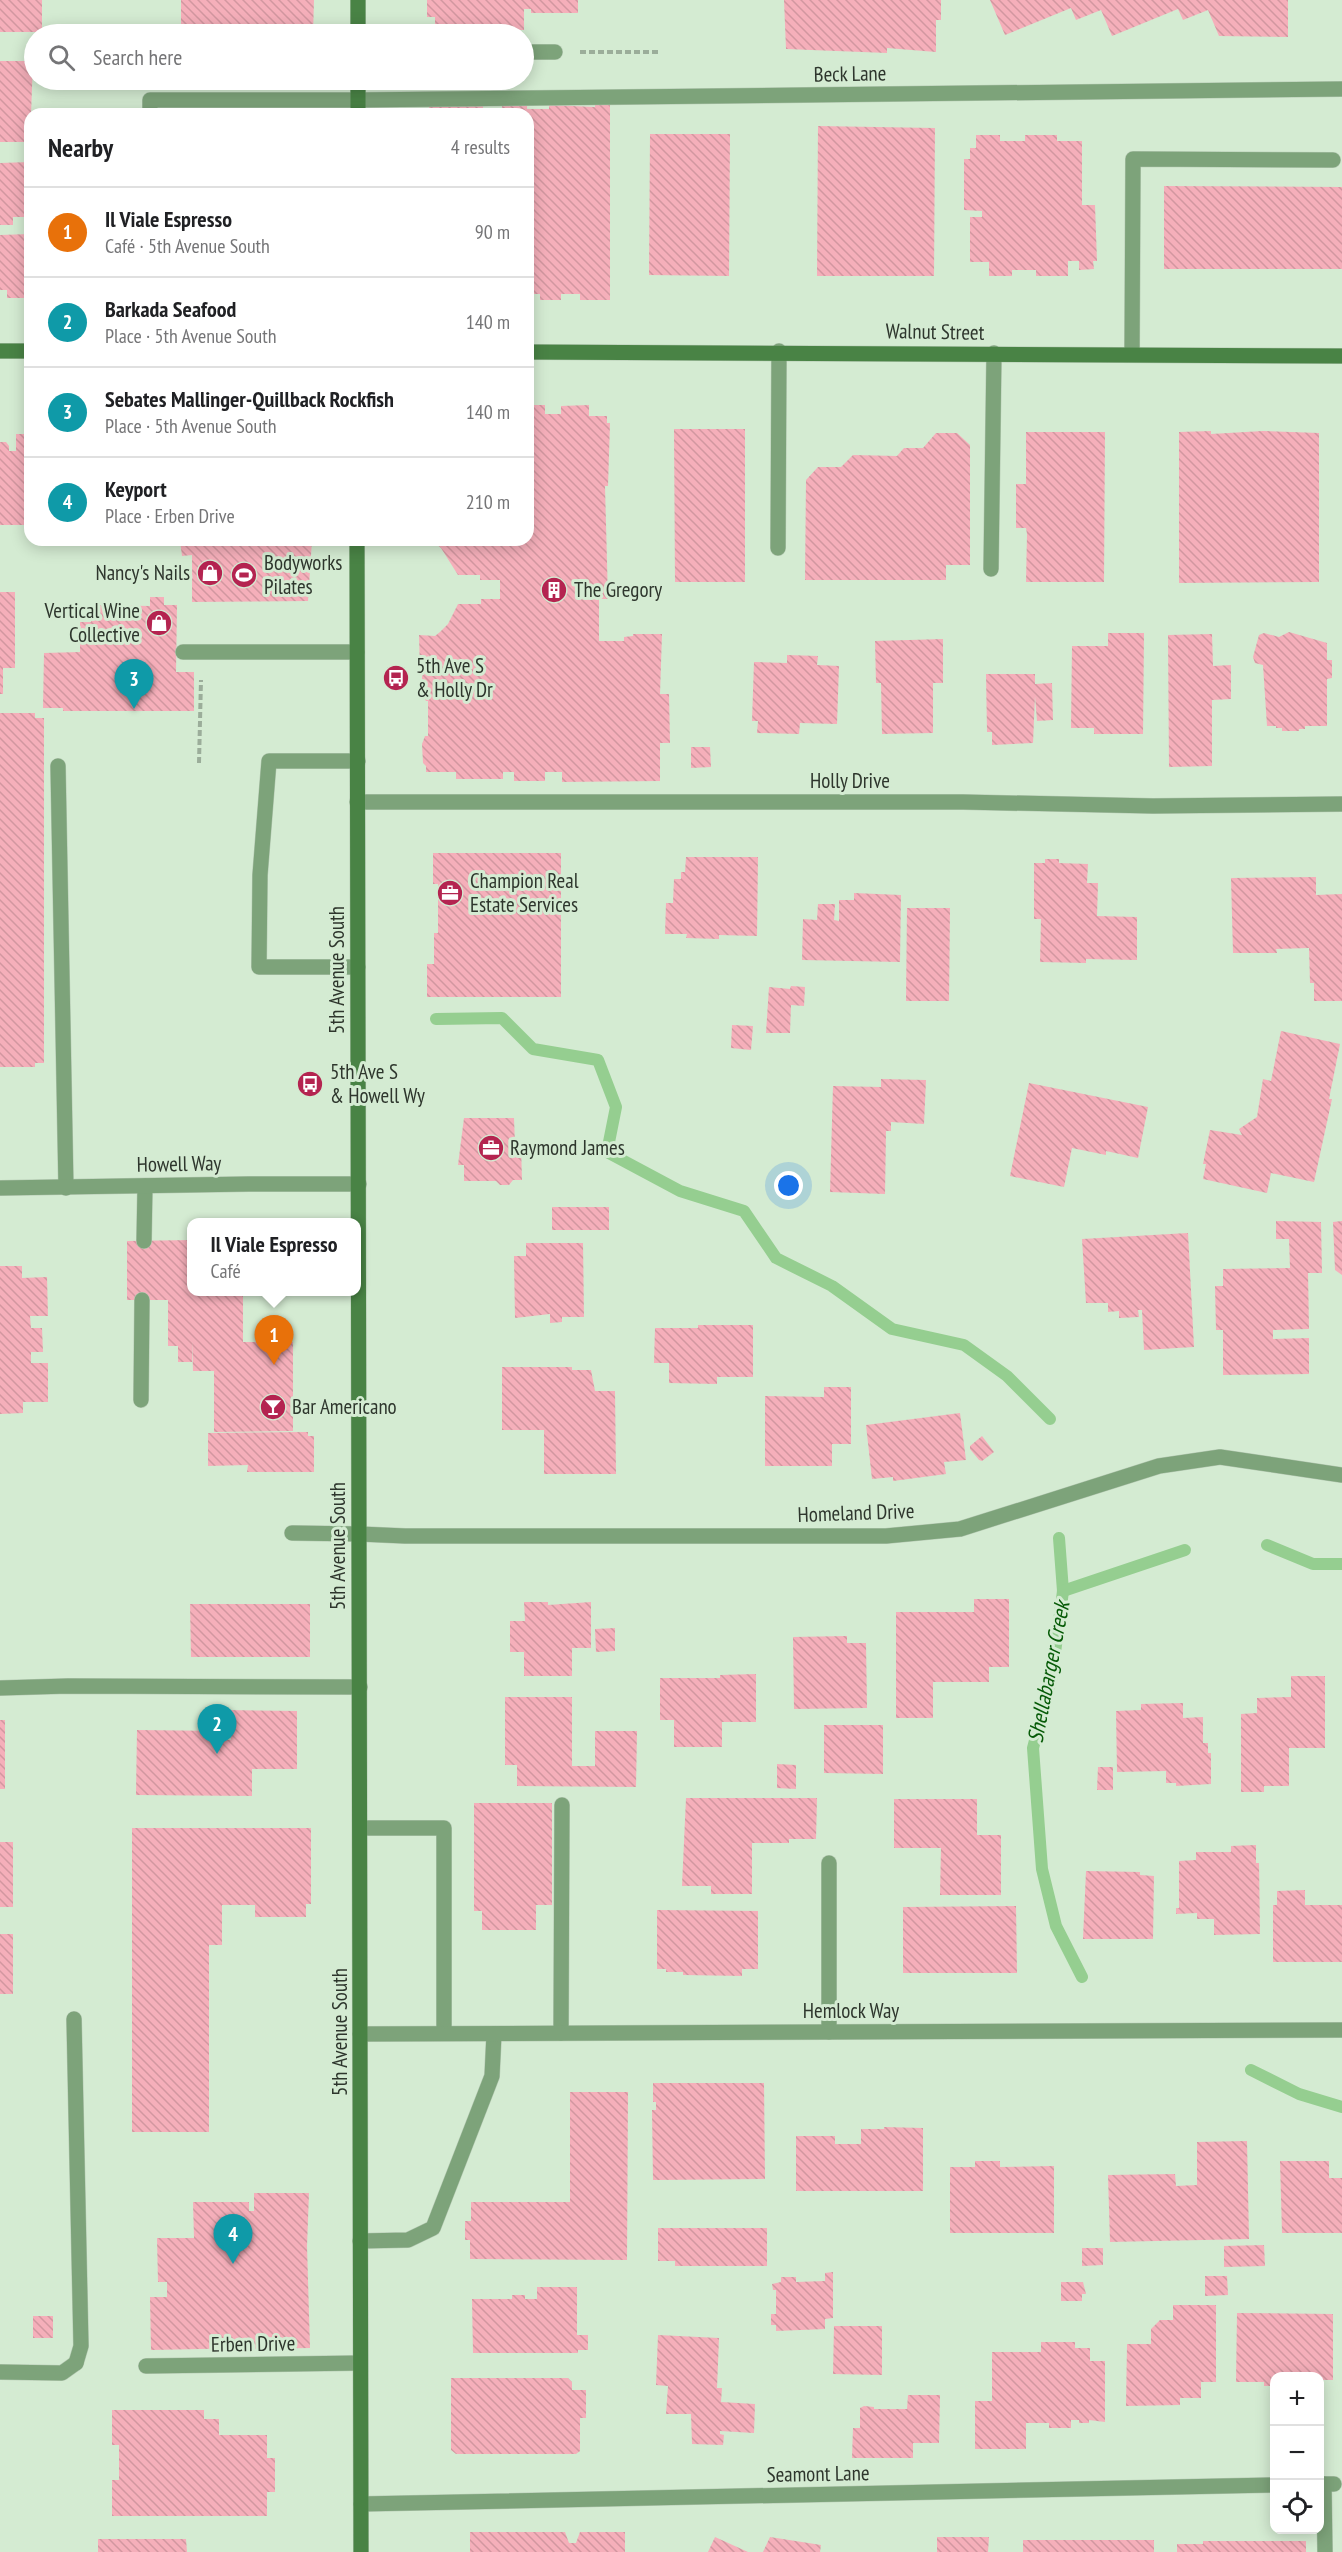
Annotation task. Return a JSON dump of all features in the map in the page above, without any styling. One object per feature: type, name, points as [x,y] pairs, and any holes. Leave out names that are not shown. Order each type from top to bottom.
[{"type":"main road","points":[[358,0],[358,24]]},
{"type":"main road","points":[[358,90],[358,107]]},
{"type":"main road","points":[[0,351],[24,351]]},
{"type":"main road","name":"Walnut Street","points":[[534,352],[779,351],[1342,356]]},
{"type":"main road","name":"5th Avenue South","points":[[357,546],[359,1218]]},
{"type":"main road","name":"5th Avenue South","points":[[359,1296],[361,2552]]},
{"type":"street","points":[[534,52],[555,52]]},
{"type":"street","name":"Beck Lane","points":[[150,108],[150,100],[358,107],[1342,89]]},
{"type":"street","points":[[1132,354],[1133,159],[1333,160]]},
{"type":"street","points":[[778,548],[779,351]]},
{"type":"street","points":[[991,569],[994,353]]},
{"type":"street","points":[[183,652],[357,652]]},
{"type":"street","points":[[358,761],[269,761],[260,875],[259,967],[358,967]]},
{"type":"street","points":[[58,766],[66,1188]]},
{"type":"street","name":"Holly Drive","points":[[357,802],[963,802],[1153,806],[1342,804]]},
{"type":"street","name":"Howell Way","points":[[0,1188],[359,1184]]},
{"type":"street","points":[[144,1241],[145,1186]]},
{"type":"street","points":[[141,1400],[142,1299]]},
{"type":"street","name":"Homeland Drive","points":[[292,1533],[886,1536],[960,1528],[1159,1466],[1210,1458],[1220,1457],[1342,1476]]},
{"type":"street","points":[[0,1688],[68,1686],[360,1687]]},
{"type":"street","points":[[561,2033],[562,1805]]},
{"type":"street","points":[[361,1827],[444,1827],[444,2032]]},
{"type":"street","points":[[829,1863],[830,2032]]},
{"type":"street","points":[[0,2372],[62,2373],[76,2363],[81,2346],[74,2019]]},
{"type":"street","name":"Hemlock Way","points":[[360,2034],[1342,2030]]},
{"type":"street","points":[[360,2241],[408,2240],[433,2228],[492,2076],[494,2034]]},
{"type":"street","name":"Erben Drive","points":[[146,2366],[360,2363]]},
{"type":"street","points":[[1325,2552],[1326,2484]]},
{"type":"street","name":"Seamont Lane","points":[[361,2504],[1270,2485]]},
{"type":"path","points":[[555,52],[661,52]]},
{"type":"path","points":[[199,763],[202,652]]},
{"type":"building","points":[[0,0],[42,0],[42,24],[24,24],[24,32],[0,32]]},
{"type":"building","points":[[181,0],[314,0],[313,24],[181,24]]},
{"type":"building","points":[[427,0],[578,0],[578,13],[531,13],[531,9],[524,9],[524,24],[435,24],[435,17],[427,17]]},
{"type":"building","points":[[784,0],[941,0],[941,20],[936,20],[936,52],[887,48],[887,53],[786,49]]},
{"type":"building","points":[[990,0],[1288,0],[1288,37],[1219,36],[1208,10],[1183,20],[1178,9],[1112,36],[1101,10],[1076,20],[1071,8],[1005,35]]},
{"type":"building","points":[[0,61],[24,61],[24,90],[32,90],[31,108],[24,108],[24,142],[0,142]]},
{"type":"building","points":[[595,102],[610,102],[610,300],[580,300],[580,294],[561,294],[561,300],[540,300],[540,294],[534,294],[534,109],[549,109],[549,105],[595,107]]},
{"type":"building","points":[[429,105],[483,105],[483,108],[429,108]]},
{"type":"building","points":[[502,105],[527,105],[527,108],[502,108]]},
{"type":"building","points":[[818,126],[935,128],[934,276],[817,276]]},
{"type":"building","points":[[650,134],[730,134],[729,276],[649,275]]},
{"type":"building","points":[[976,135],[1000,135],[1000,141],[1025,141],[1025,135],[1057,135],[1057,141],[1082,141],[1082,205],[1095,205],[1097,261],[1093,261],[1094,269],[1079,270],[1079,261],[1068,261],[1068,276],[1036,276],[1036,270],[1012,270],[1012,276],[989,276],[989,262],[970,262],[970,217],[982,217],[982,211],[964,210],[964,159],[970,159],[970,148],[976,148]]},
{"type":"building","points":[[24,162],[24,217],[13,217],[13,225],[0,225],[0,163]]},
{"type":"building","points":[[1164,186],[1342,187],[1342,269],[1164,269]]},
{"type":"building","points":[[24,234],[24,298],[7,298],[7,290],[0,290],[0,235]]},
{"type":"building","name":"The Gregory","points":[[534,405],[545,405],[545,414],[561,414],[561,406],[589,405],[589,416],[607,416],[607,423],[610,423],[608,486],[605,486],[608,599],[599,599],[599,641],[624,641],[624,637],[633,636],[633,634],[662,634],[660,694],[669,694],[670,743],[660,743],[660,781],[562,782],[562,772],[545,772],[545,781],[514,781],[514,772],[503,772],[503,779],[456,779],[456,772],[426,772],[422,744],[425,736],[428,736],[428,701],[422,694],[422,675],[426,671],[420,671],[419,635],[435,636],[448,624],[458,604],[481,604],[481,599],[500,599],[500,580],[480,580],[480,575],[458,575],[439,546],[534,546]]},
{"type":"building","points":[[674,429],[745,429],[745,582],[675,582]]},
{"type":"building","points":[[1211,431],[1211,434],[1263,431],[1319,433],[1319,582],[1179,583],[1179,432]]},
{"type":"building","points":[[1026,432],[1105,432],[1104,582],[1026,582],[1027,534],[1026,528],[1016,528],[1016,484],[1026,484]]},
{"type":"building","points":[[936,433],[957,433],[970,445],[970,565],[946,565],[946,580],[805,580],[806,480],[818,467],[841,467],[853,455],[897,456],[904,448],[923,448]]},
{"type":"building","points":[[16,434],[24,434],[24,525],[0,525],[0,442],[6,442],[9,451],[16,451]]},
{"type":"building","points":[[181,546],[312,546],[308,601],[192,602],[192,555],[182,556]]},
{"type":"building","points":[[0,592],[15,592],[15,668],[3,668],[3,694],[0,694]]},
{"type":"building","points":[[150,597],[164,597],[164,605],[177,605],[176,672],[194,672],[194,711],[63,711],[63,708],[43,708],[44,653],[80,652],[80,622],[91,622],[91,605],[150,606]]},
{"type":"building","points":[[1289,632],[1327,643],[1327,660],[1332,660],[1332,678],[1327,679],[1327,726],[1305,726],[1305,729],[1299,729],[1299,731],[1282,731],[1282,728],[1276,728],[1276,726],[1267,726],[1263,665],[1255,663],[1253,657],[1259,635],[1264,633],[1279,637]]},
{"type":"building","points":[[1108,633],[1144,633],[1143,734],[1094,734],[1094,728],[1071,728],[1072,646],[1108,646]]},
{"type":"building","points":[[1212,634],[1213,666],[1231,665],[1231,699],[1212,700],[1212,766],[1169,767],[1168,635]]},
{"type":"building","points":[[943,639],[943,683],[933,683],[933,733],[882,734],[881,683],[876,683],[875,641]]},
{"type":"building","points":[[787,655],[818,656],[817,665],[839,666],[837,724],[800,723],[799,734],[757,733],[758,721],[752,721],[754,662],[787,663]]},
{"type":"building","points":[[986,674],[1035,674],[1035,684],[1052,683],[1053,720],[1037,721],[1035,696],[1033,743],[992,745],[992,732],[987,732]]},
{"type":"building","points":[[0,713],[35,713],[35,718],[44,718],[44,1063],[35,1063],[35,1067],[0,1067]]},
{"type":"building","points":[[691,747],[710,747],[711,767],[691,768]]},
{"type":"building","points":[[433,853],[561,853],[561,997],[427,997],[427,964],[434,964],[434,933],[438,933],[438,884],[433,884]]},
{"type":"building","points":[[686,857],[758,857],[757,936],[719,935],[719,939],[686,938],[687,934],[665,934],[666,903],[673,903],[674,879],[681,879],[681,872],[685,872]]},
{"type":"building","points":[[1045,859],[1059,859],[1059,863],[1088,864],[1087,883],[1098,883],[1097,916],[1137,917],[1137,960],[1086,959],[1086,963],[1040,962],[1041,919],[1034,919],[1034,863],[1045,863]]},
{"type":"building","points":[[1316,877],[1316,895],[1342,894],[1342,1001],[1314,1001],[1314,983],[1310,983],[1309,948],[1276,949],[1277,953],[1233,953],[1231,878]]},
{"type":"building","points":[[854,893],[901,895],[900,962],[802,960],[803,919],[817,920],[818,904],[835,904],[834,920],[839,921],[839,900],[854,900]]},
{"type":"building","points":[[907,908],[950,908],[949,1001],[906,1001]]},
{"type":"building","points":[[791,986],[805,987],[804,1006],[791,1005],[790,1033],[766,1033],[769,987],[790,989]]},
{"type":"building","points":[[732,1025],[753,1026],[751,1050],[731,1048]]},
{"type":"building","points":[[1281,1031],[1340,1044],[1329,1099],[1332,1099],[1314,1182],[1271,1173],[1267,1193],[1203,1179],[1206,1164],[1203,1164],[1210,1130],[1242,1135],[1239,1129],[1257,1117],[1263,1079],[1271,1081]]},
{"type":"building","points":[[881,1079],[926,1080],[924,1124],[891,1122],[891,1131],[886,1131],[885,1194],[830,1192],[833,1086],[881,1087]]},
{"type":"building","points":[[1029,1083],[1148,1107],[1138,1158],[1106,1151],[1106,1155],[1072,1148],[1064,1187],[1010,1176]]},
{"type":"building","name":"Raymond James","points":[[464,1118],[514,1118],[515,1145],[521,1145],[522,1180],[513,1180],[509,1185],[500,1185],[496,1181],[464,1181],[464,1165],[458,1165]]},
{"type":"building","points":[[552,1207],[609,1207],[609,1230],[552,1230]]},
{"type":"building","points":[[1276,1221],[1321,1222],[1322,1273],[1308,1273],[1309,1329],[1273,1330],[1273,1339],[1309,1338],[1309,1374],[1223,1375],[1223,1330],[1216,1330],[1215,1286],[1223,1286],[1223,1269],[1290,1268],[1289,1239],[1276,1239]]},
{"type":"building","points":[[1342,1221],[1342,1275],[1335,1270],[1333,1222]]},
{"type":"building","points":[[1188,1233],[1194,1347],[1144,1350],[1142,1310],[1138,1310],[1139,1317],[1119,1318],[1119,1311],[1108,1312],[1108,1303],[1086,1303],[1082,1239]]},
{"type":"building","points":[[187,1240],[187,1296],[243,1296],[243,1342],[293,1342],[293,1431],[214,1432],[214,1371],[193,1371],[192,1341],[192,1362],[178,1362],[178,1346],[168,1346],[168,1300],[127,1300],[127,1241]]},
{"type":"building","points":[[526,1243],[583,1243],[584,1317],[562,1317],[562,1322],[550,1323],[550,1314],[515,1318],[514,1256],[526,1256]]},
{"type":"building","points":[[0,1266],[22,1266],[22,1278],[47,1277],[48,1316],[30,1316],[31,1328],[42,1328],[43,1352],[31,1352],[31,1363],[48,1363],[48,1402],[23,1402],[23,1413],[0,1414]]},
{"type":"building","points":[[698,1325],[753,1325],[753,1377],[717,1377],[717,1384],[669,1383],[669,1363],[654,1363],[655,1328],[698,1328]]},
{"type":"building","points":[[502,1367],[572,1367],[572,1370],[591,1370],[595,1391],[615,1391],[616,1474],[544,1474],[544,1430],[502,1430]]},
{"type":"building","points":[[824,1387],[851,1387],[851,1444],[832,1444],[832,1466],[765,1466],[765,1396],[824,1397]]},
{"type":"building","points":[[960,1413],[966,1460],[944,1462],[946,1474],[893,1481],[893,1477],[872,1479],[866,1425]]},
{"type":"building","points":[[308,1432],[308,1436],[314,1436],[314,1472],[247,1472],[248,1465],[208,1466],[208,1433]]},
{"type":"building","points":[[982,1436],[994,1452],[982,1461],[970,1449],[970,1446]]},
{"type":"building","points":[[974,1599],[1009,1599],[1009,1667],[989,1667],[989,1682],[933,1682],[933,1718],[896,1718],[896,1612],[974,1612]]},
{"type":"building","points":[[524,1602],[548,1602],[548,1605],[591,1602],[591,1648],[572,1648],[572,1676],[524,1676],[524,1652],[510,1652],[510,1621],[525,1621]]},
{"type":"building","points":[[190,1604],[310,1604],[310,1657],[191,1657]]},
{"type":"building","points":[[615,1628],[615,1651],[596,1652],[595,1629]]},
{"type":"building","points":[[847,1636],[847,1643],[866,1643],[867,1708],[794,1709],[793,1637]]},
{"type":"building","points":[[756,1674],[756,1722],[722,1722],[722,1747],[674,1747],[674,1720],[660,1720],[660,1678],[720,1678],[720,1675]]},
{"type":"building","points":[[1291,1676],[1325,1676],[1325,1748],[1289,1748],[1289,1786],[1264,1786],[1264,1792],[1241,1792],[1241,1714],[1257,1713],[1257,1698],[1291,1697]]},
{"type":"building","points":[[505,1697],[572,1697],[572,1766],[595,1766],[595,1731],[637,1731],[636,1787],[517,1786],[517,1765],[505,1765]]},
{"type":"building","points":[[1183,1703],[1183,1718],[1203,1717],[1203,1743],[1208,1743],[1208,1753],[1211,1753],[1211,1784],[1176,1786],[1176,1783],[1166,1783],[1166,1771],[1117,1772],[1116,1711],[1141,1710],[1141,1704]]},
{"type":"building","points":[[226,1710],[297,1711],[297,1769],[252,1769],[252,1796],[136,1795],[137,1730],[223,1731],[223,1740],[231,1740],[231,1736],[226,1735]]},
{"type":"building","points":[[0,1720],[5,1720],[5,1789],[0,1789]]},
{"type":"building","points":[[824,1725],[883,1725],[883,1774],[824,1773]]},
{"type":"building","points":[[777,1764],[796,1765],[796,1789],[777,1788]]},
{"type":"building","points":[[1098,1767],[1113,1767],[1113,1790],[1097,1790]]},
{"type":"building","points":[[686,1798],[817,1798],[816,1839],[789,1839],[789,1843],[752,1843],[752,1894],[711,1894],[711,1886],[682,1886]]},
{"type":"building","points":[[894,1799],[977,1799],[977,1835],[1001,1835],[1001,1895],[940,1895],[941,1848],[894,1848]]},
{"type":"building","points":[[474,1803],[552,1803],[552,1905],[536,1905],[536,1930],[482,1930],[482,1911],[474,1911]]},
{"type":"building","points":[[132,1828],[311,1828],[311,1904],[306,1904],[306,1917],[255,1917],[255,1905],[222,1905],[222,1945],[209,1945],[209,2132],[132,2132]]},
{"type":"building","points":[[0,1842],[13,1842],[13,1907],[0,1907]]},
{"type":"building","points":[[1256,1845],[1256,1863],[1259,1863],[1260,1934],[1214,1935],[1214,1919],[1197,1919],[1197,1913],[1176,1914],[1176,1908],[1179,1908],[1179,1861],[1196,1860],[1196,1852],[1231,1852],[1231,1846]]},
{"type":"building","points":[[1086,1871],[1140,1872],[1140,1875],[1154,1876],[1153,1939],[1083,1939]]},
{"type":"building","points":[[1305,1890],[1305,1905],[1342,1905],[1342,1962],[1273,1962],[1273,1905],[1277,1905],[1277,1891]]},
{"type":"building","points":[[1016,1906],[1017,1973],[903,1973],[903,1907]]},
{"type":"building","points":[[657,1910],[758,1911],[758,1969],[742,1969],[742,1976],[683,1975],[683,1972],[666,1972],[666,1969],[657,1969]]},
{"type":"building","points":[[0,1934],[13,1934],[13,1994],[0,1994]]},
{"type":"building","points":[[653,2083],[764,2083],[765,2179],[653,2180],[652,2110],[656,2110],[656,2102],[653,2102]]},
{"type":"building","points":[[570,2092],[628,2092],[627,2260],[470,2259],[470,2240],[465,2240],[465,2221],[471,2221],[471,2202],[570,2202]]},
{"type":"building","points":[[884,2127],[923,2128],[923,2191],[796,2191],[796,2136],[835,2136],[835,2144],[861,2144],[861,2129],[884,2129]]},
{"type":"building","points":[[1247,2141],[1249,2239],[1110,2242],[1108,2175],[1175,2174],[1176,2186],[1197,2185],[1197,2142]]},
{"type":"building","points":[[975,2161],[1000,2161],[1000,2167],[1054,2166],[1054,2233],[950,2233],[950,2167],[975,2167]]},
{"type":"building","points":[[1280,2161],[1329,2161],[1329,2178],[1342,2178],[1342,2233],[1282,2233]]},
{"type":"building","points":[[254,2193],[309,2193],[307,2246],[310,2348],[255,2349],[255,2344],[250,2348],[151,2350],[150,2297],[167,2297],[167,2282],[158,2282],[157,2238],[194,2238],[193,2202],[249,2202],[249,2211],[254,2211]]},
{"type":"building","points":[[658,2228],[767,2228],[767,2266],[675,2266],[675,2261],[658,2261]]},
{"type":"building","points":[[1264,2245],[1265,2266],[1224,2267],[1224,2246]]},
{"type":"building","points":[[1082,2248],[1103,2248],[1103,2265],[1082,2266]]},
{"type":"building","points":[[833,2272],[833,2318],[825,2319],[825,2329],[776,2331],[776,2325],[771,2325],[771,2314],[776,2314],[776,2290],[773,2290],[772,2284],[781,2282],[781,2277],[796,2277],[796,2282],[825,2281],[825,2273]]},
{"type":"building","points":[[1205,2276],[1227,2276],[1228,2295],[1205,2296]]},
{"type":"building","points":[[1061,2282],[1083,2282],[1086,2294],[1082,2294],[1082,2301],[1061,2301]]},
{"type":"building","points":[[537,2287],[577,2287],[577,2335],[588,2335],[588,2350],[578,2350],[578,2353],[473,2353],[472,2299],[512,2299],[512,2295],[525,2295],[525,2299],[537,2299]]},
{"type":"building","points":[[1173,2305],[1216,2305],[1216,2382],[1201,2382],[1201,2398],[1180,2398],[1180,2405],[1126,2406],[1127,2344],[1151,2344],[1151,2329],[1160,2320],[1173,2320]]},
{"type":"building","points":[[1237,2313],[1333,2314],[1333,2380],[1324,2380],[1324,2372],[1270,2372],[1270,2386],[1264,2386],[1264,2382],[1236,2382]]},
{"type":"building","points":[[33,2316],[53,2316],[53,2338],[33,2338]]},
{"type":"building","points":[[834,2326],[882,2326],[882,2375],[833,2374]]},
{"type":"building","points":[[658,2335],[719,2338],[717,2388],[722,2388],[721,2402],[755,2404],[754,2433],[720,2431],[720,2434],[724,2435],[723,2445],[692,2444],[691,2414],[666,2414],[668,2386],[656,2385]]},
{"type":"building","points":[[1041,2342],[1075,2342],[1075,2348],[1090,2348],[1090,2361],[1105,2361],[1105,2422],[1089,2420],[1089,2423],[1079,2423],[1079,2420],[1071,2420],[1071,2428],[1049,2428],[1049,2423],[1026,2423],[1026,2449],[975,2449],[975,2401],[992,2401],[992,2352],[1041,2352]]},
{"type":"building","points":[[451,2378],[568,2378],[572,2382],[572,2390],[586,2390],[586,2418],[580,2418],[580,2451],[576,2454],[456,2454],[451,2450]]},
{"type":"building","points":[[908,2395],[940,2395],[939,2443],[913,2443],[913,2458],[852,2458],[853,2428],[860,2428],[860,2408],[864,2406],[874,2407],[874,2409],[907,2409]]},
{"type":"building","points":[[112,2410],[204,2410],[204,2419],[219,2419],[219,2435],[267,2435],[267,2458],[275,2458],[275,2492],[267,2492],[267,2516],[112,2516],[112,2480],[119,2480],[119,2445],[112,2445]]},
{"type":"building","points":[[470,2532],[565,2532],[569,2543],[576,2543],[580,2532],[625,2532],[625,2552],[470,2552]]},
{"type":"building","points":[[715,2537],[748,2552],[708,2552]]},
{"type":"building","points":[[770,2537],[821,2545],[820,2552],[763,2552]]},
{"type":"building","points":[[937,2537],[989,2537],[988,2552],[937,2552]]},
{"type":"building","points":[[98,2539],[186,2539],[187,2552],[98,2552]]},
{"type":"building","points":[[1023,2540],[1154,2540],[1154,2552],[1023,2552]]},
{"type":"building","points":[[1203,2541],[1306,2541],[1306,2552],[1177,2552],[1177,2544],[1203,2544]]},
{"type":"waterway","name":"Shellabarger Creek","points":[[436,1019],[502,1018],[533,1049],[598,1060],[616,1107],[607,1152],[680,1191],[744,1211],[776,1258],[832,1286],[892,1329],[964,1345],[1007,1376],[1050,1419]]},
{"type":"waterway","name":"Shellabarger Creek","points":[[1059,1538],[1063,1591],[1052,1676],[1033,1748],[1042,1869],[1056,1926],[1082,1977]]},
{"type":"waterway","points":[[1267,1545],[1313,1564],[1342,1564]]},
{"type":"waterway","points":[[1063,1591],[1185,1550]]},
{"type":"waterway","name":"Shellabarger Creek","points":[[1251,2070],[1299,2094],[1342,2107]]},
{"type":"place","name":"Nancy's Nails","points":[[210,573]]},
{"type":"place","name":"Bodyworks Pilates","points":[[244,575]]},
{"type":"place","name":"The Gregory","points":[[554,590]]},
{"type":"place","name":"Vertical Wine Collective","points":[[159,623]]},
{"type":"place","name":"5th Ave S & Holly Dr","points":[[396,678]]},
{"type":"place","name":"Sebates Mallinger-Quillback Rockfish","points":[[134,709]]},
{"type":"place","name":"Champion Real Estate Services","points":[[450,893]]},
{"type":"place","name":"5th Ave S & Howell Wy","points":[[310,1084]]},
{"type":"place","name":"Raymond James","points":[[491,1148]]},
{"type":"place","name":"Il Viale Espresso","points":[[274,1365]]},
{"type":"place","name":"Bar Americano","points":[[273,1407]]},
{"type":"place","name":"Barkada Seafood","points":[[217,1754]]},
{"type":"place","name":"Keyport","points":[[233,2264]]}]
